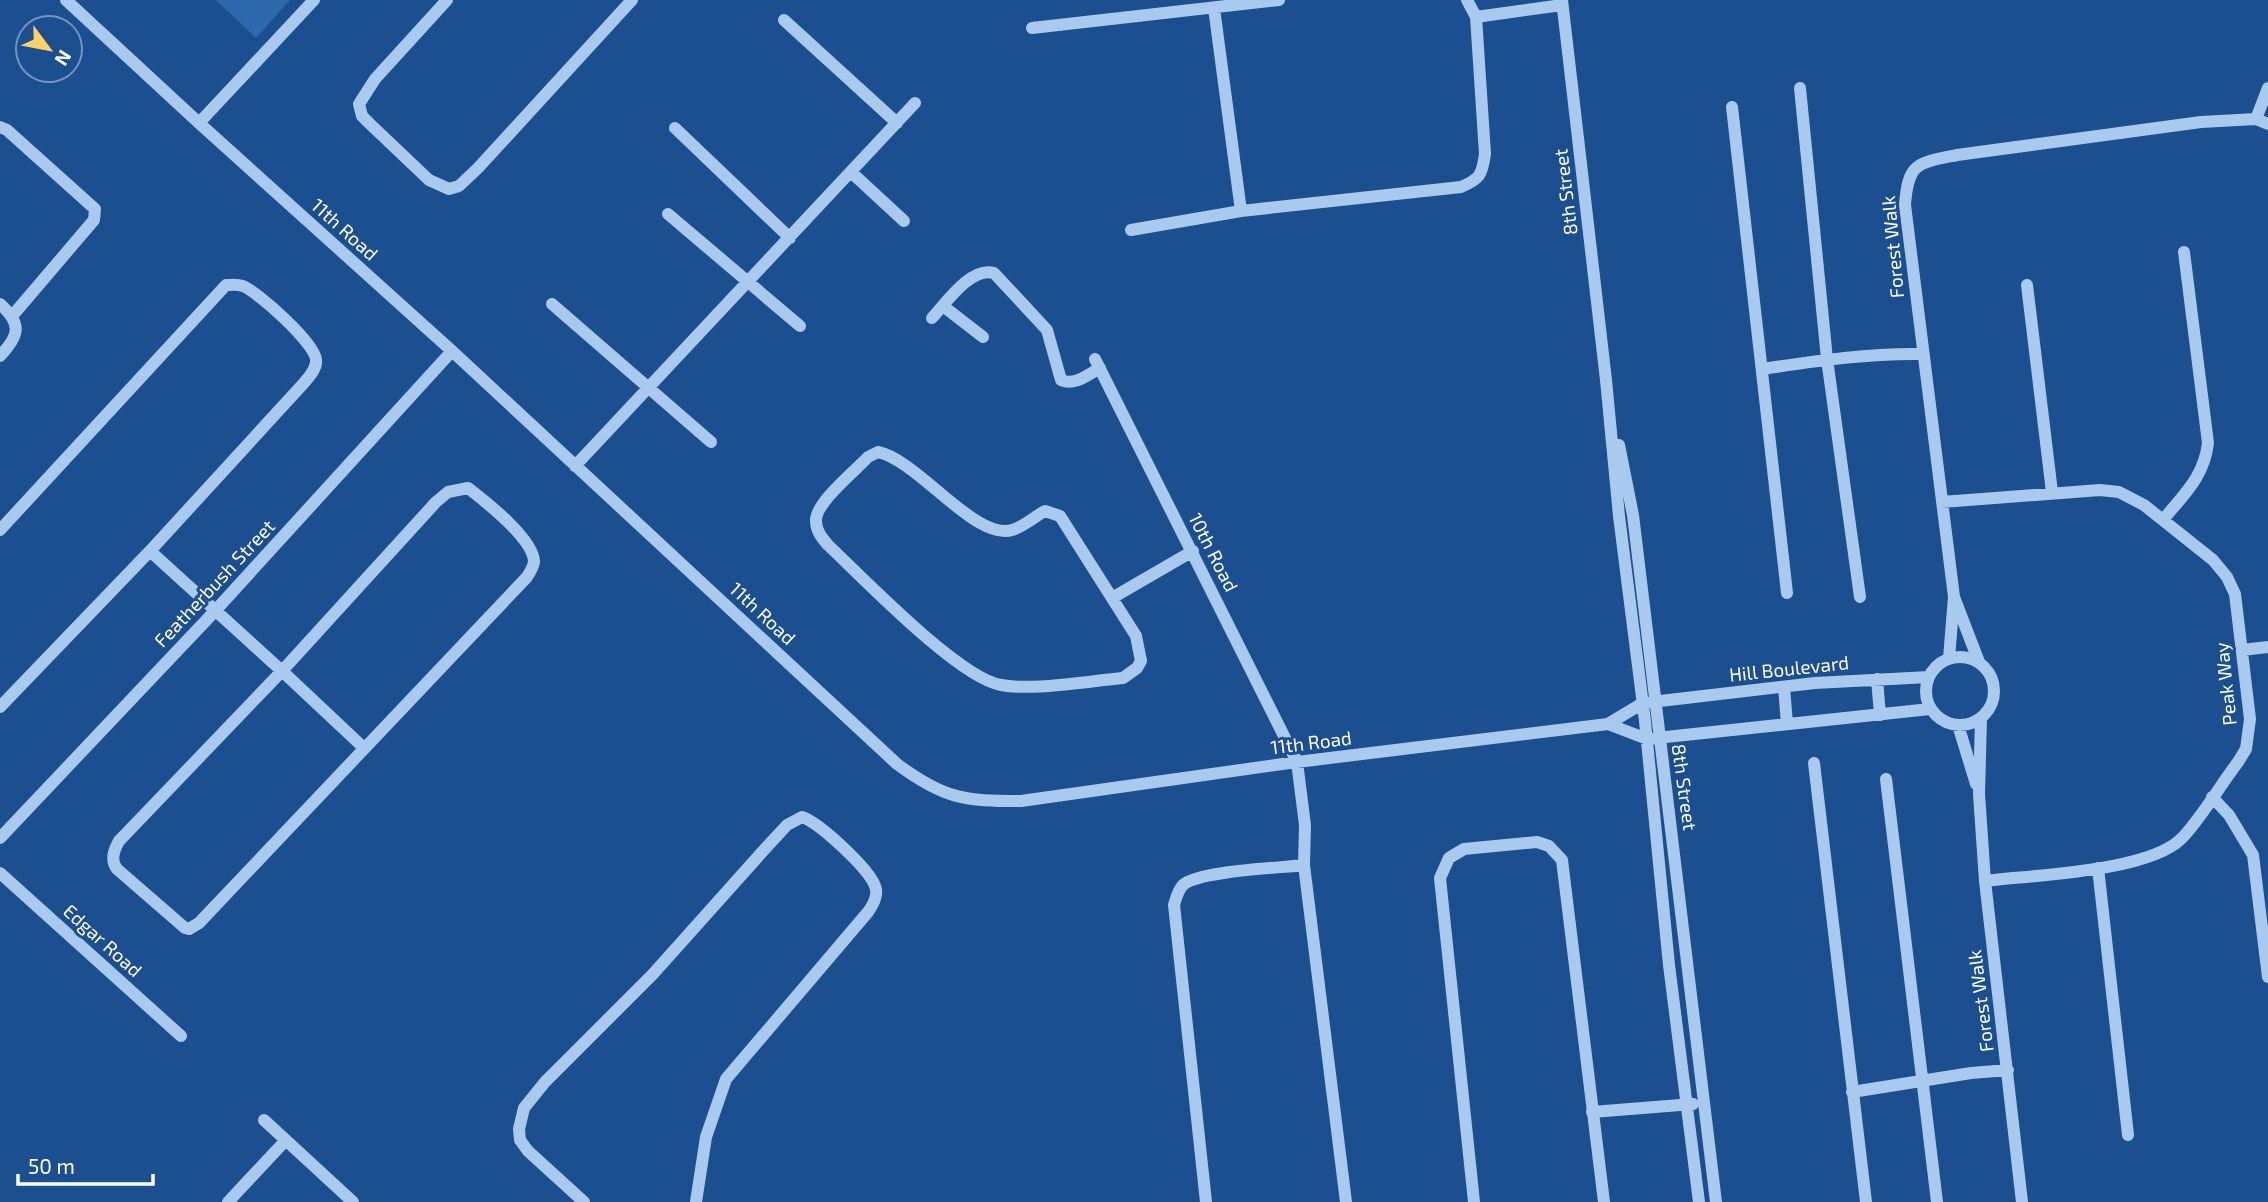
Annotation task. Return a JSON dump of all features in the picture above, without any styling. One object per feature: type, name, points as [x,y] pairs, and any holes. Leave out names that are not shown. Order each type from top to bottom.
[{"type":"street","name":"11th Road","points":[[66,0],[452,351],[897,764],[937,791],[956,798],[981,801],[1021,801],[1297,762],[1608,724],[1649,703]]},
{"type":"street","points":[[199,123],[314,0]]},
{"type":"street","points":[[447,0],[375,79],[359,104],[362,116],[429,180],[449,189],[459,186],[478,168],[632,0]]},
{"type":"street","points":[[1032,28],[1279,0]]},
{"type":"street","points":[[1131,230],[1241,211],[1461,187],[1477,180],[1483,169],[1485,154],[1476,18],[1467,0]]},
{"type":"street","points":[[1476,18],[1562,3]]},
{"type":"street","name":"8th Street","points":[[1562,3],[1606,380],[1633,515],[1653,739],[1705,1104],[1716,1202]]},
{"type":"street","points":[[1214,8],[1241,211]]},
{"type":"street","points":[[784,20],[897,123]]},
{"type":"street","points":[[1801,88],[1827,359],[1860,597]]},
{"type":"street","points":[[2262,122],[2268,88]]},
{"type":"street","points":[[575,466],[915,103]]},
{"type":"street","points":[[1732,107],[1787,593]]},
{"type":"street","name":"Forest Walk","points":[[1949,658],[1954,597],[1905,205],[1910,174],[1921,163],[1957,155],[2187,124],[2262,122]]},
{"type":"street","points":[[0,127],[7,130],[95,209],[96,215],[13,315]]},
{"type":"street","points":[[676,128],[790,238]]},
{"type":"street","points":[[851,172],[904,220]]},
{"type":"street","points":[[668,214],[800,326]]},
{"type":"street","points":[[2163,520],[2200,475],[2206,461],[2208,443],[2184,253]]},
{"type":"street","name":"10th Road","points":[[943,306],[971,277],[980,272],[994,273],[1047,330],[1060,380],[1065,383],[1077,381],[1097,364],[1297,762],[1305,825],[1304,865],[1346,1202]]},
{"type":"street","points":[[0,530],[226,285],[240,285],[252,291],[309,342],[317,357],[316,367],[150,551],[0,707]]},
{"type":"street","points":[[2027,285],[2052,492]]},
{"type":"street","points":[[0,303],[13,315],[17,325],[15,337],[0,356]]},
{"type":"street","points":[[552,304],[710,442]]},
{"type":"street","points":[[932,318],[943,306],[983,337]]},
{"type":"street","name":"Featherbush Street","points":[[0,838],[215,611],[452,351]]},
{"type":"street","points":[[1762,369],[1890,353],[1922,354]]},
{"type":"street","points":[[878,452],[889,454],[905,462],[966,514],[999,531],[1018,528],[1045,511],[1060,516],[1112,598],[1136,636],[1141,661],[1137,668],[1123,678],[1016,687],[998,685],[971,673],[927,637],[828,545],[819,534],[815,520],[818,509],[868,457],[878,452]]},
{"type":"street","points":[[468,488],[523,538],[533,553],[534,565],[527,577],[195,926],[185,928],[117,869],[113,864],[113,855],[123,835],[282,671],[436,502],[449,492],[468,488]]},
{"type":"street","name":"Peak Way","points":[[1942,502],[2052,492],[2100,491],[2119,492],[2144,505],[2213,560],[2227,577],[2235,594],[2250,719],[2249,736],[2242,755],[2181,838],[2167,849],[2147,858],[2098,868],[1984,881]]},
{"type":"street","points":[[150,551],[364,748]]},
{"type":"street","points":[[1112,598],[1193,551]]},
{"type":"street","name":"Forest Walk","points":[[1954,597],[1979,662]]},
{"type":"street","points":[[2242,650],[2268,647]]},
{"type":"street","points":[[1949,658],[1969,658],[1979,662],[1992,679],[1994,690],[1989,710],[1970,724],[1958,725],[1938,718],[1926,699],[1928,677],[1940,663],[1949,658]]},
{"type":"street","name":"Hill Boulevard","points":[[1649,703],[1823,682],[1928,677]]},
{"type":"street","points":[[1877,679],[1880,715]]},
{"type":"street","points":[[1784,687],[1787,724]]},
{"type":"street","points":[[1653,739],[1930,709]]},
{"type":"street","name":"Forest Walk","points":[[1981,718],[1979,794],[1984,881],[2022,1202]]},
{"type":"street","name":"11th Road","points":[[1608,724],[1653,739]]},
{"type":"street","name":"Forest Walk","points":[[1958,725],[1979,794]]},
{"type":"street","name":"8th Street","points":[[1653,739],[1669,965],[1699,1202]]},
{"type":"street","points":[[1814,763],[1866,1202]]},
{"type":"street","points":[[1886,779],[1937,1202]]},
{"type":"street","points":[[2212,797],[2229,815],[2253,855],[2268,977]]},
{"type":"street","points":[[584,1202],[528,1151],[520,1140],[519,1129],[524,1108],[539,1088],[653,974],[779,834],[793,821],[802,817],[817,824],[848,853],[875,884],[876,894],[868,912],[726,1079],[706,1137],[696,1202]]},
{"type":"street","points":[[1474,1202],[1440,878],[1444,865],[1455,852],[1537,842],[1549,846],[1562,860],[1604,1202]]},
{"type":"street","points":[[1206,1202],[1174,905],[1181,887],[1193,880],[1218,874],[1304,865]]},
{"type":"street","points":[[2098,868],[2128,1135]]},
{"type":"street","name":"Edgar Road","points":[[0,873],[181,1036]]},
{"type":"street","points":[[1852,1092],[2008,1070]]},
{"type":"street","points":[[1592,1112],[1705,1104]]},
{"type":"street","points":[[264,1120],[353,1202]]},
{"type":"street","points":[[228,1202],[286,1140]]},
{"type":"shaded area","points":[[216,0],[290,0],[256,38]]}]
